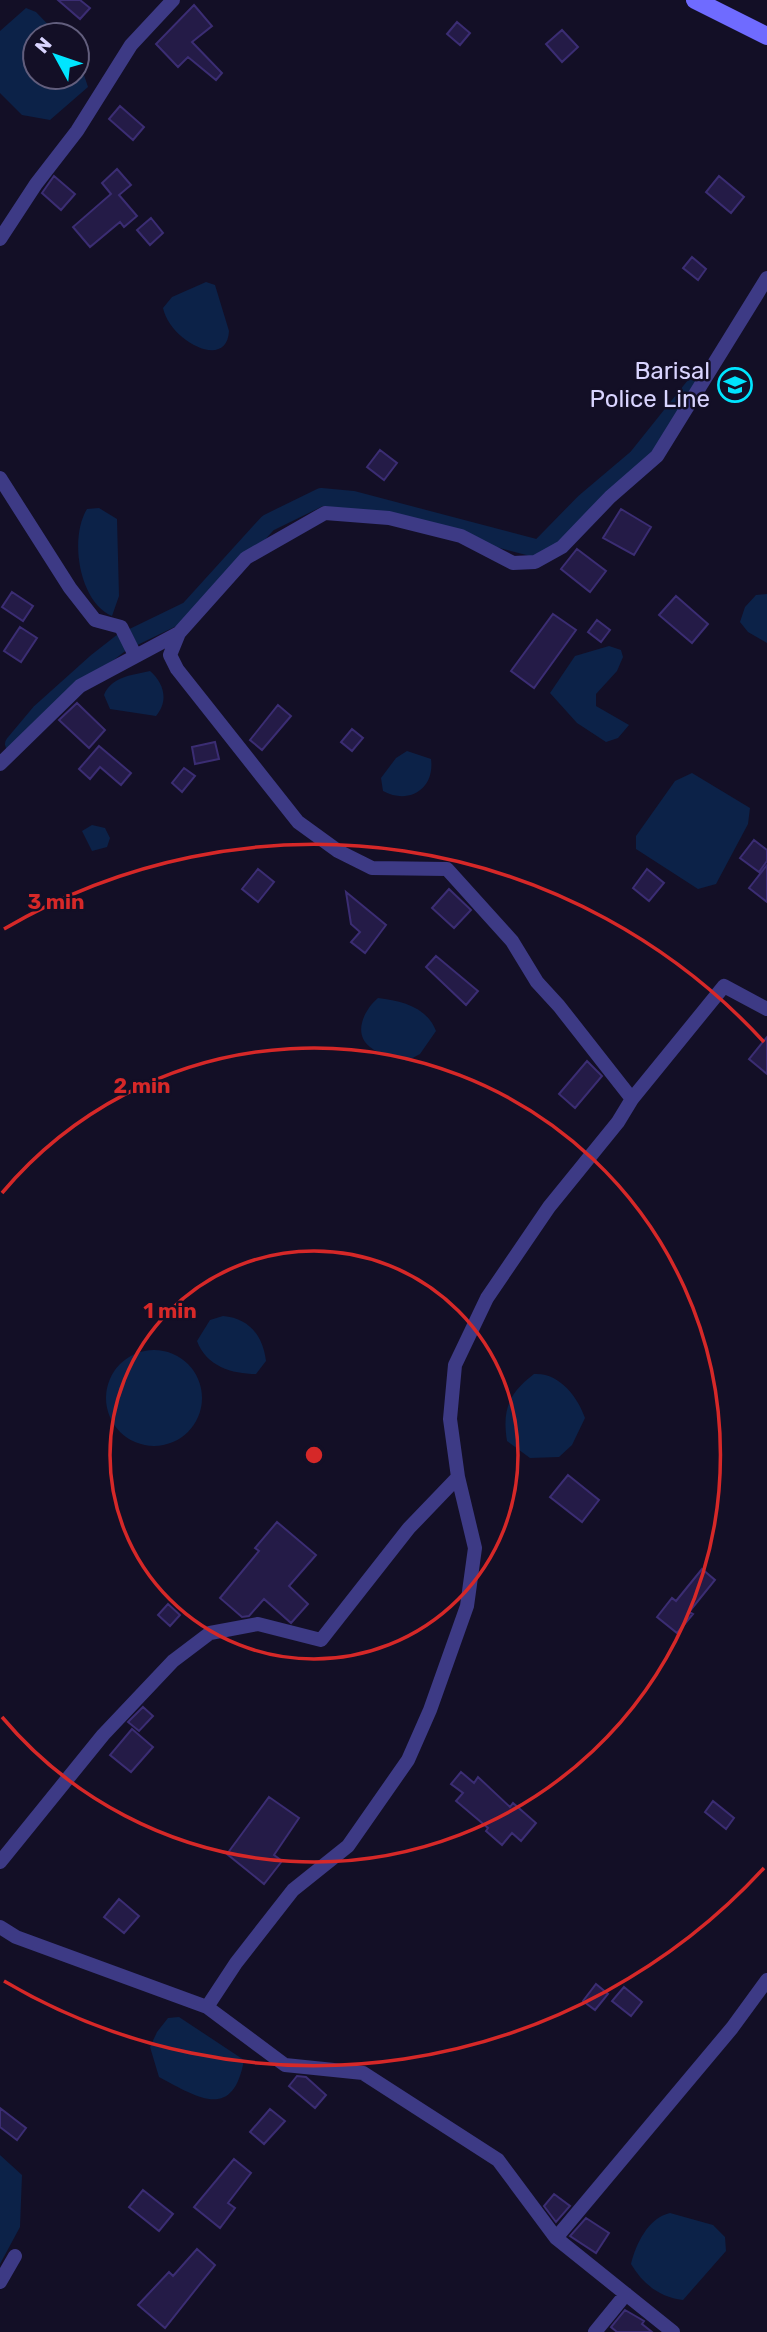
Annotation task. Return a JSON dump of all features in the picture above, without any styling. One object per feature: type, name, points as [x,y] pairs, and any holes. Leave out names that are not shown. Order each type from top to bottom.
[{"type":"street","points":[[0,239],[36,184],[77,131],[131,45],[173,0]]},
{"type":"street","points":[[695,0],[767,36]]},
{"type":"street","points":[[0,764],[80,686],[179,632],[246,558],[325,513],[389,519],[461,536],[513,563],[535,562],[562,547],[657,456],[767,278]]},
{"type":"street","points":[[0,478],[70,588],[95,620],[121,626],[135,655]]},
{"type":"street","points":[[179,632],[170,655],[177,669],[298,822],[338,851],[372,869],[447,869],[512,941],[537,982],[632,1099]]},
{"type":"street","points":[[206,2007],[293,1890],[348,1846],[408,1760],[467,1605],[475,1548],[458,1477],[450,1419],[455,1365],[487,1298],[549,1207],[724,986],[767,1009]]},
{"type":"street","points":[[0,1862],[103,1734],[173,1661],[210,1633],[258,1624],[321,1640],[409,1528],[458,1477]]},
{"type":"street","points":[[0,1927],[16,1937],[206,2007],[285,2065],[363,2073],[498,2160],[556,2238],[673,2332]]},
{"type":"street","points":[[556,2238],[732,2028],[767,1980]]},
{"type":"street","points":[[0,2282],[15,2256]]},
{"type":"street","points":[[595,2332],[625,2294]]},
{"type":"water","points":[[26,8],[36,12],[45,21],[21,21],[21,91],[83,91],[50,120],[22,115],[0,93],[0,31]]},
{"type":"water","points":[[206,282],[215,285],[229,331],[226,343],[219,349],[198,347],[186,340],[168,320],[163,308],[172,297]]},
{"type":"water","points":[[99,508],[117,519],[119,596],[112,616],[101,609],[85,584],[78,552],[82,521],[87,509]]},
{"type":"water","points":[[767,594],[767,643],[748,632],[740,622],[745,607],[756,595]]},
{"type":"water","points":[[609,646],[621,650],[623,657],[617,671],[596,694],[596,706],[629,725],[618,738],[606,742],[577,723],[550,693],[575,656]]},
{"type":"water","points":[[150,671],[159,681],[164,698],[156,716],[110,709],[104,695],[112,684],[123,678]]},
{"type":"water","points":[[407,751],[431,759],[429,779],[418,792],[411,795],[393,795],[383,791],[381,778],[396,758]]},
{"type":"water","points":[[692,773],[750,808],[748,824],[716,884],[698,889],[636,849],[636,836],[675,781]]},
{"type":"water","points":[[92,825],[105,828],[110,838],[107,847],[92,851],[82,831]]},
{"type":"water","points":[[378,998],[413,1007],[427,1016],[436,1031],[420,1054],[407,1061],[378,1052],[365,1041],[362,1021]]},
{"type":"water","points":[[223,1316],[240,1320],[258,1336],[266,1361],[256,1374],[221,1367],[201,1350],[197,1341],[210,1320]]},
{"type":"water","points":[[154,1350],[172,1354],[188,1364],[198,1380],[202,1398],[198,1416],[188,1432],[172,1442],[154,1446],[136,1442],[120,1432],[110,1416],[106,1398],[110,1380],[120,1364],[136,1354]]},
{"type":"water","points":[[534,1374],[552,1377],[566,1387],[578,1402],[585,1418],[572,1445],[559,1457],[530,1458],[507,1441],[506,1420],[509,1403],[519,1388]]},
{"type":"water","points":[[179,2017],[244,2060],[239,2079],[231,2092],[222,2098],[200,2097],[159,2077],[150,2047],[168,2018]]},
{"type":"water","points":[[0,2155],[22,2175],[20,2227],[0,2264]]},
{"type":"water","points":[[670,2213],[713,2225],[725,2237],[726,2251],[683,2300],[666,2296],[652,2288],[631,2264],[636,2248],[649,2226]]},
{"type":"building","points":[[58,0],[80,0],[90,8],[80,19]]},
{"type":"building","points":[[194,5],[212,26],[192,42],[222,73],[216,80],[188,57],[178,67],[156,44]]},
{"type":"building","points":[[457,22],[470,33],[460,45],[447,34]]},
{"type":"building","points":[[562,30],[578,47],[562,62],[546,44]]},
{"type":"building","points":[[120,106],[144,127],[133,140],[109,119]]},
{"type":"building","points":[[117,169],[131,185],[119,195],[137,216],[124,227],[120,222],[90,247],[73,227],[111,194],[102,183]]},
{"type":"building","points":[[54,176],[75,194],[61,210],[42,193]]},
{"type":"building","points":[[719,176],[744,197],[731,213],[706,192]]},
{"type":"building","points":[[151,218],[163,233],[150,245],[137,230]]},
{"type":"building","points":[[692,257],[706,269],[698,280],[683,268]]},
{"type":"building","points":[[380,450],[397,463],[384,480],[367,467]]},
{"type":"building","points":[[621,509],[651,527],[634,555],[603,538]]},
{"type":"building","points":[[577,549],[606,571],[590,592],[561,569]]},
{"type":"building","points":[[12,592],[33,606],[23,621],[2,607]]},
{"type":"building","points":[[676,596],[708,624],[692,643],[659,615]]},
{"type":"building","points":[[553,614],[576,630],[534,688],[511,671]]},
{"type":"building","points":[[597,620],[610,630],[601,642],[588,632]]},
{"type":"building","points":[[20,627],[37,638],[21,662],[4,651]]},
{"type":"building","points":[[77,703],[105,730],[89,748],[59,720]]},
{"type":"building","points":[[278,705],[291,716],[262,750],[250,740]]},
{"type":"building","points":[[352,729],[363,738],[352,751],[341,742]]},
{"type":"building","points":[[215,742],[219,759],[195,764],[192,747]]},
{"type":"building","points":[[99,746],[131,773],[121,785],[100,767],[90,779],[79,769]]},
{"type":"building","points":[[184,768],[195,776],[182,792],[172,783]]},
{"type":"building","points":[[754,840],[767,850],[767,861],[759,872],[740,858]]},
{"type":"building","points":[[767,865],[767,902],[749,888]]},
{"type":"building","points":[[258,869],[274,882],[258,902],[242,889]]},
{"type":"building","points":[[647,869],[664,883],[649,901],[633,888]]},
{"type":"building","points":[[449,889],[471,910],[454,928],[432,908]]},
{"type":"building","points":[[346,892],[386,925],[365,953],[351,942],[360,932],[351,924]]},
{"type":"building","points":[[436,956],[478,991],[466,1005],[426,967]]},
{"type":"building","points":[[767,1037],[767,1074],[749,1059]]},
{"type":"building","points":[[587,1061],[602,1076],[575,1108],[559,1094]]},
{"type":"building","points":[[568,1475],[599,1500],[582,1522],[550,1497]]},
{"type":"building","points":[[277,1522],[316,1555],[289,1586],[308,1604],[291,1623],[264,1599],[249,1616],[242,1617],[220,1598],[259,1551],[255,1548]]},
{"type":"building","points":[[702,1569],[715,1580],[689,1612],[693,1614],[677,1633],[657,1617],[672,1598],[676,1601]]},
{"type":"building","points":[[168,1604],[180,1615],[170,1626],[158,1615]]},
{"type":"building","points":[[143,1707],[153,1716],[139,1731],[128,1722]]},
{"type":"building","points":[[132,1729],[153,1747],[131,1772],[110,1755]]},
{"type":"building","points":[[461,1772],[474,1783],[478,1777],[510,1807],[513,1803],[536,1823],[521,1841],[512,1833],[502,1845],[486,1831],[488,1828],[456,1801],[463,1793],[451,1784]]},
{"type":"building","points":[[269,1797],[299,1818],[274,1855],[282,1861],[264,1884],[227,1854]]},
{"type":"building","points":[[713,1801],[734,1818],[726,1829],[705,1812]]},
{"type":"building","points":[[119,1899],[139,1916],[124,1933],[104,1917]]},
{"type":"building","points":[[596,1984],[608,1994],[595,2010],[583,2001]]},
{"type":"building","points":[[624,1987],[642,2002],[631,2016],[612,2001]]},
{"type":"building","points":[[297,2076],[306,2077],[326,2095],[315,2108],[289,2086]]},
{"type":"building","points":[[0,2108],[26,2128],[17,2140],[0,2127]]},
{"type":"building","points":[[270,2109],[285,2121],[264,2144],[250,2132]]},
{"type":"building","points":[[234,2159],[251,2173],[228,2203],[235,2208],[220,2228],[194,2207]]},
{"type":"building","points":[[143,2190],[173,2214],[159,2231],[129,2207]]},
{"type":"building","points":[[554,2194],[570,2206],[556,2222],[544,2206]]},
{"type":"building","points":[[586,2218],[609,2233],[596,2253],[570,2236]]},
{"type":"building","points":[[197,2249],[215,2265],[165,2328],[138,2305],[169,2272],[173,2276]]},
{"type":"building","points":[[625,2310],[644,2321],[642,2324],[652,2332],[617,2332],[611,2327]]},
{"type":"waterway","points":[[14,744],[40,713],[121,643],[189,610],[268,523],[321,497],[353,500],[539,549],[585,502],[637,458],[697,383]]},
{"type":"place","name":"Barisal Police Line","points":[[735,385]]}]
